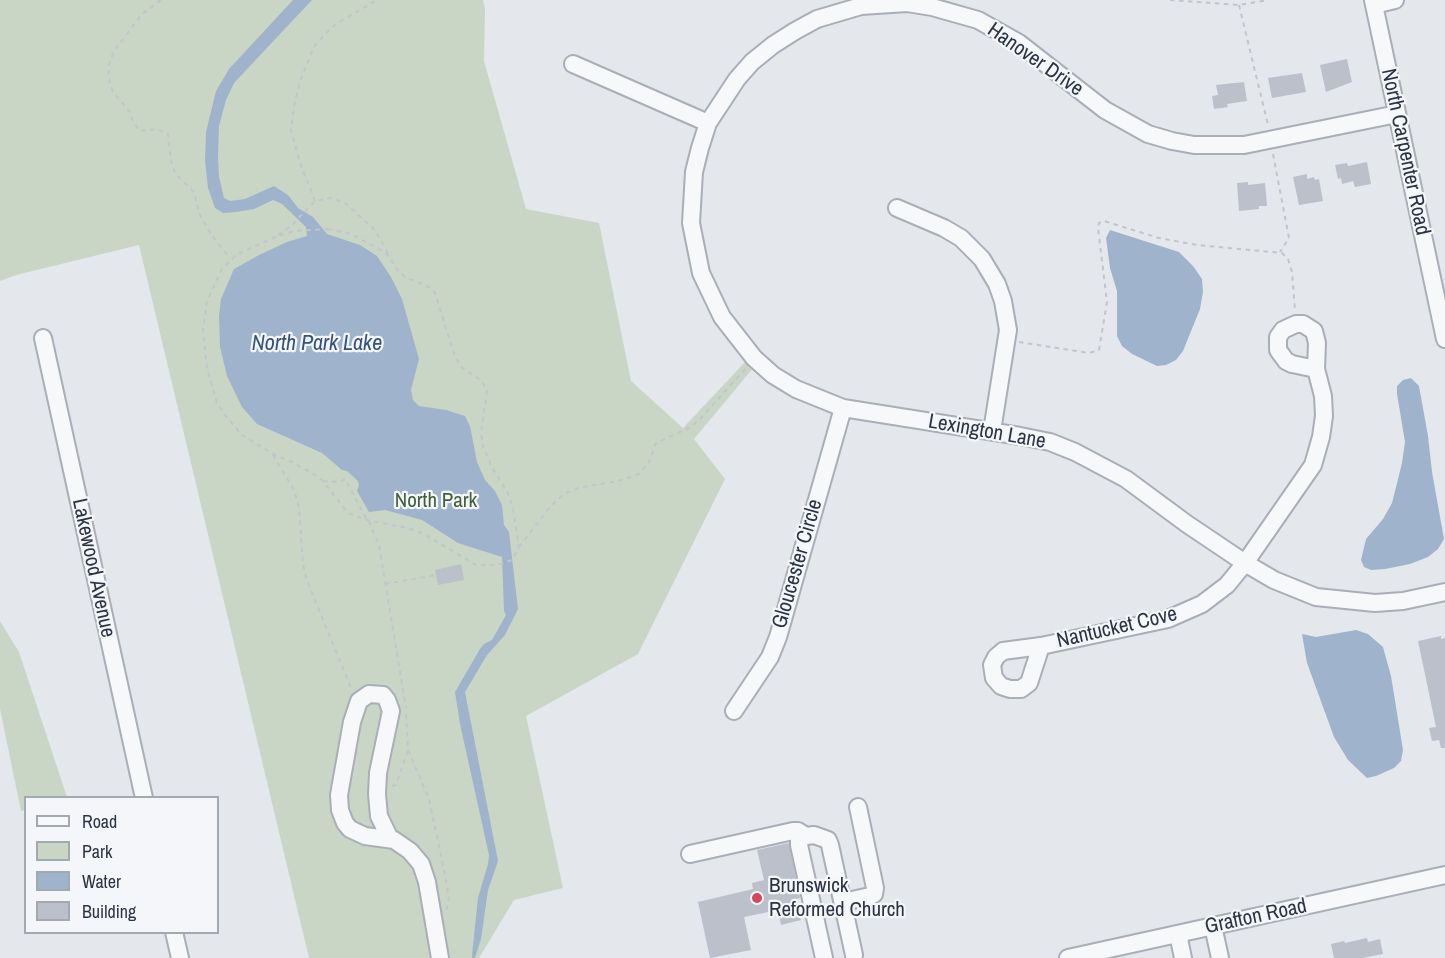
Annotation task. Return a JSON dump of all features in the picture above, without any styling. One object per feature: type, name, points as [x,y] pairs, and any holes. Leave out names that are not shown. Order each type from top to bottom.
[{"type":"street","points":[[1373,2],[1395,0]]},
{"type":"street","name":"North Carpenter Road","points":[[1373,2],[1445,339]]},
{"type":"street","name":"Hanover Drive","points":[[708,123],[737,79],[752,62],[773,45],[817,19],[860,3],[907,3],[932,7],[978,20],[1019,44],[1105,111],[1148,134],[1172,141],[1194,145],[1244,146],[1397,114]]},
{"type":"street","points":[[573,64],[708,123]]},
{"type":"street","name":"Lexington Lane","points":[[708,123],[694,172],[691,224],[701,273],[722,317],[754,358],[773,375],[796,389],[843,408],[1050,442],[1099,463],[1126,479],[1245,563],[1288,586],[1329,599],[1388,602],[1445,592]]},
{"type":"street","points":[[897,208],[945,228],[961,238],[976,252],[992,275],[1004,301],[1007,340],[992,431]]},
{"type":"street","points":[[1296,324],[1303,324],[1314,332],[1317,343],[1316,369],[1286,361],[1278,350],[1276,344],[1283,330],[1296,324]]},
{"type":"street","name":"Lakewood Avenue","points":[[43,338],[144,796]]},
{"type":"street","name":"Nantucket Cove","points":[[1041,646],[1168,619],[1187,612],[1220,592],[1245,563],[1308,474],[1317,454],[1323,427],[1324,406],[1316,369]]},
{"type":"street","name":"Gloucester Circle","points":[[734,711],[770,657],[778,637],[843,408]]},
{"type":"street","points":[[390,839],[379,816],[377,789],[391,711],[387,700],[376,693],[369,694],[359,701],[348,737],[339,795],[340,810],[350,829],[365,836],[390,839],[400,843],[410,850],[425,872],[440,958]]},
{"type":"street","points":[[843,902],[870,896],[874,894],[875,888],[858,807]]},
{"type":"street","points":[[690,854],[793,831],[806,836]]},
{"type":"street","points":[[824,958],[799,845],[799,840],[814,835],[828,840],[843,902],[850,957]]},
{"type":"street","name":"Grafton Road","points":[[1068,958],[1445,875]]},
{"type":"street","points":[[1213,926],[1220,958]]},
{"type":"street","points":[[174,934],[180,958]]},
{"type":"street","points":[[1178,934],[1183,958]]},
{"type":"path","points":[[161,0],[142,14],[114,51],[109,64],[108,78],[113,92],[140,131],[157,129],[168,134],[175,173],[194,192],[199,213],[212,236],[230,259]]},
{"type":"path","points":[[315,201],[300,163],[291,130],[301,79],[314,47],[325,34],[336,24],[377,0]]},
{"type":"path","points":[[1170,0],[1239,5],[1268,0]]},
{"type":"path","points":[[273,238],[291,226],[315,201],[331,198],[345,203],[375,230],[396,268],[405,278],[432,289],[440,306],[451,346],[461,367],[478,377],[485,387],[488,396],[481,433],[483,446],[492,468],[507,491],[513,509],[519,547]]},
{"type":"path","points":[[1007,340],[1089,353],[1099,350],[1107,302],[1098,228],[1099,223],[1104,220],[1160,238],[1197,245],[1282,253],[1292,272],[1296,324]]},
{"type":"path","points":[[390,256],[357,236],[345,231],[328,229],[305,230],[273,238],[242,251],[230,259],[216,279],[204,312],[203,332],[207,368],[214,394],[225,416],[242,435],[273,454],[306,468],[322,480],[343,509],[356,517],[408,528],[424,534],[476,565],[502,564],[512,560],[519,547],[550,507],[564,494],[578,488],[630,478],[639,474],[649,462],[656,443],[689,428],[700,419],[754,358]]},
{"type":"path","points":[[273,454],[294,490],[299,507],[306,578],[333,640],[344,674],[359,701]]},
{"type":"path","points":[[322,480],[334,482],[345,479],[379,544],[406,707],[408,750],[429,799],[449,897],[446,916]]},
{"type":"path","points":[[385,584],[436,575]]},
{"type":"path","points":[[377,789],[396,785],[408,750]]},
{"type":"green space","name":"North Park","points":[[0,0],[483,0],[485,9],[484,61],[526,209],[599,223],[631,381],[683,428],[746,361],[754,367],[694,439],[725,479],[638,654],[526,716],[563,888],[514,900],[479,958],[309,958],[139,245],[0,281]]},
{"type":"green space","points":[[0,621],[19,652],[67,796],[24,796],[24,810],[21,811],[0,709]]},
{"type":"water","name":"North Park Lake","points":[[293,0],[312,0],[234,83],[226,100],[219,126],[218,155],[219,177],[224,198],[230,201],[245,199],[274,186],[288,195],[298,208],[313,217],[327,234],[360,245],[377,256],[402,299],[419,359],[411,390],[413,400],[419,406],[446,410],[465,416],[470,426],[477,462],[485,480],[495,491],[502,505],[504,525],[509,532],[518,609],[505,635],[487,655],[465,692],[498,861],[488,890],[481,939],[475,958],[472,958],[472,955],[478,898],[489,855],[455,692],[480,649],[492,640],[506,615],[502,557],[458,543],[422,520],[385,510],[369,512],[357,491],[358,481],[347,471],[342,470],[322,453],[257,424],[242,407],[227,376],[220,347],[221,299],[234,269],[287,242],[307,236],[306,227],[282,204],[273,200],[254,209],[236,212],[223,213],[215,208],[208,188],[205,161],[206,132],[216,91],[229,69]]},
{"type":"water","points":[[1110,230],[1179,252],[1202,279],[1203,292],[1200,309],[1183,351],[1176,360],[1166,365],[1157,366],[1132,354],[1122,346],[1117,336],[1117,291],[1110,268],[1106,238]]},
{"type":"water","points":[[1411,378],[1419,386],[1444,539],[1438,549],[1428,557],[1410,564],[1371,570],[1364,567],[1361,560],[1366,539],[1383,519],[1392,503],[1405,442],[1397,386],[1403,380]]},
{"type":"water","points":[[1356,630],[1368,634],[1383,647],[1391,676],[1403,750],[1401,761],[1394,768],[1367,778],[1348,760],[1334,737],[1307,663],[1302,634],[1316,637]]},
{"type":"building","points":[[1347,59],[1352,82],[1326,92],[1320,65]]},
{"type":"building","points":[[1302,73],[1306,92],[1272,98],[1268,78]]},
{"type":"building","points":[[1244,82],[1247,101],[1214,109],[1212,96],[1218,95],[1216,85]]},
{"type":"building","points":[[1367,162],[1371,184],[1355,187],[1353,181],[1342,184],[1341,178],[1338,179],[1335,165],[1347,163],[1348,166]]},
{"type":"building","points":[[1307,174],[1307,179],[1314,177],[1315,180],[1319,179],[1323,201],[1299,205],[1293,177]]},
{"type":"building","points":[[1248,182],[1248,185],[1265,183],[1267,206],[1239,211],[1237,183]]},
{"type":"building","points":[[461,564],[464,580],[438,585],[435,570]]},
{"type":"building","points":[[1441,636],[1441,639],[1445,638],[1445,748],[1441,748],[1439,740],[1432,741],[1429,728],[1436,727],[1418,641]]},
{"type":"building","name":"Brunswick Reformed Church","points":[[789,843],[800,898],[796,899],[801,920],[781,925],[778,910],[744,917],[751,950],[710,958],[698,902],[753,889],[752,883],[764,880],[757,850]]},
{"type":"building","points":[[1367,938],[1368,942],[1380,939],[1383,954],[1362,958],[1334,958],[1331,944]]},
{"type":"place","name":"Brunswick Reformed Church","points":[[757,898]]}]
